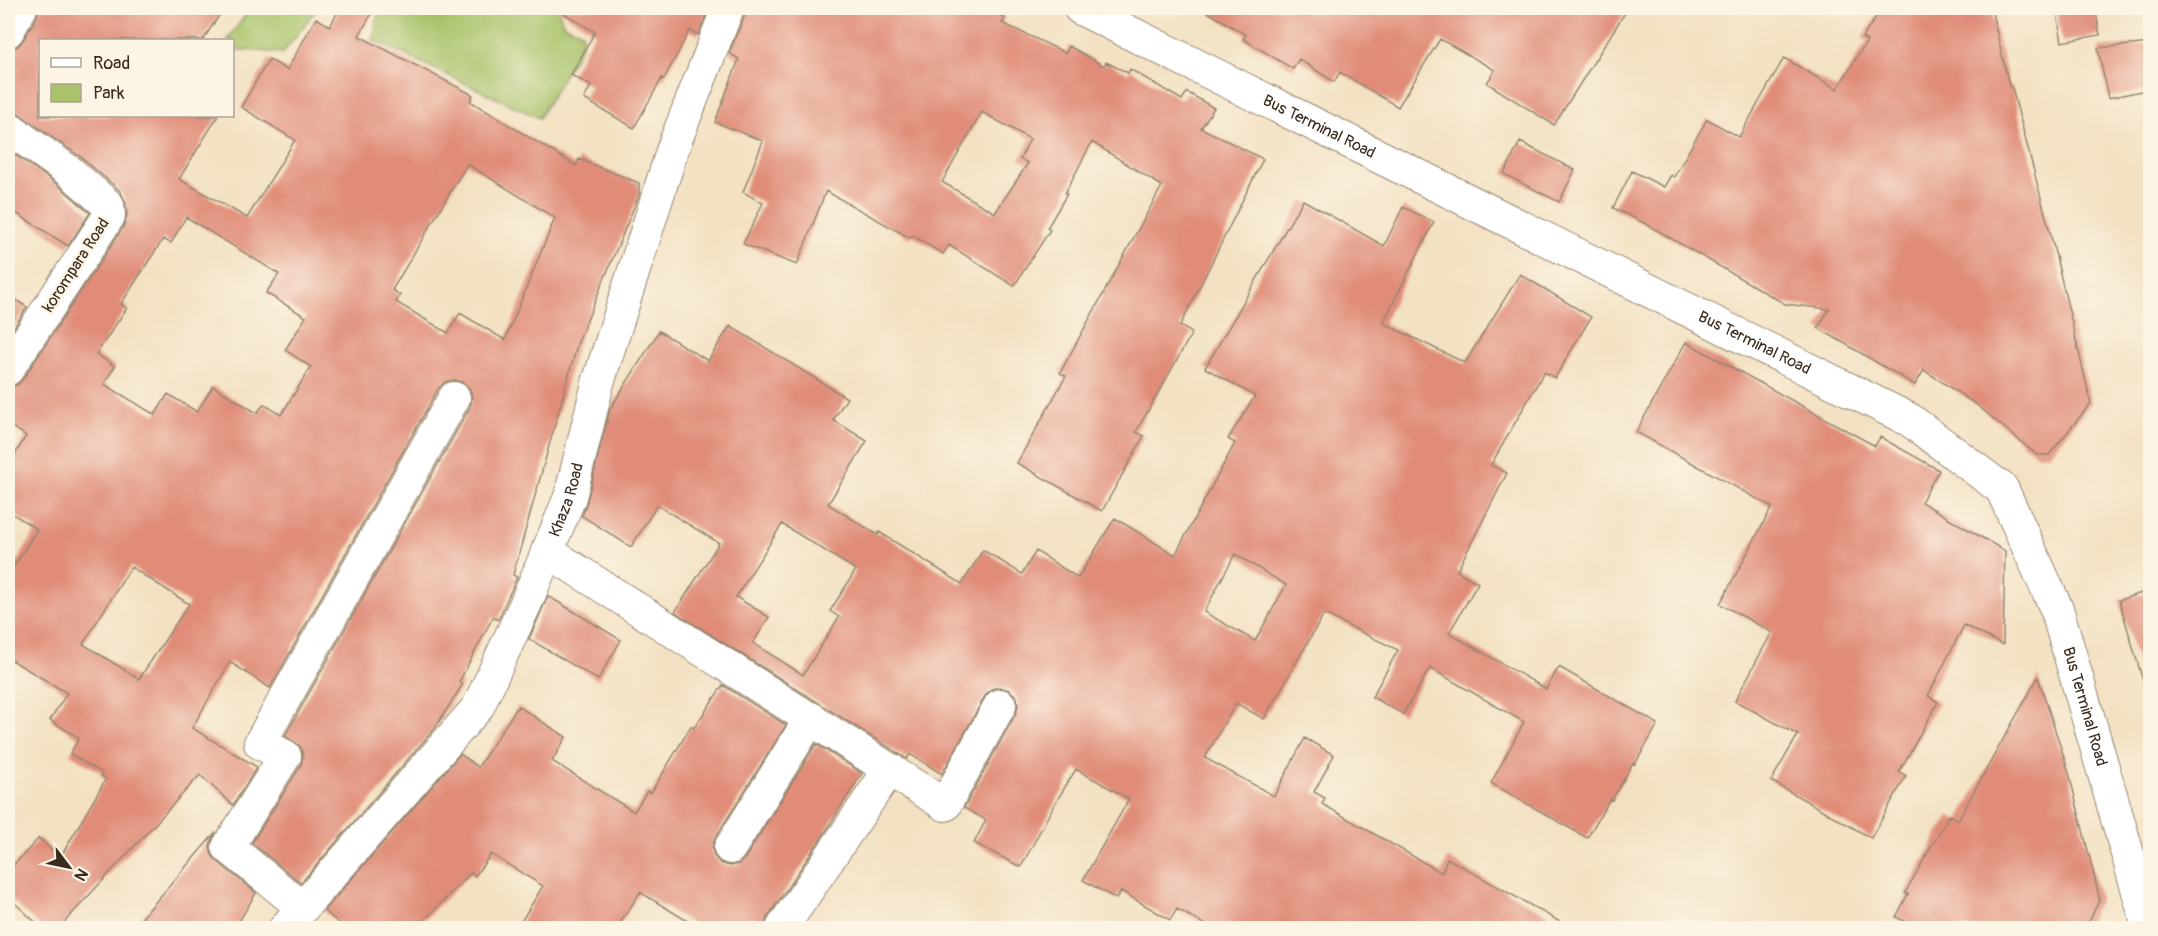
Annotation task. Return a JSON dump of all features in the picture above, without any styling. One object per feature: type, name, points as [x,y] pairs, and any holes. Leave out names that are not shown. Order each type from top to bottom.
[{"type":"main road","name":"Bus Terminal Road","points":[[1080,8],[1910,420],[2002,489],[2056,610],[2149,928]]},
{"type":"street","points":[[8,31],[21,8]]},
{"type":"street","name":"Khaza Road","points":[[294,918],[478,707],[570,497],[598,383],[674,145],[728,8]]},
{"type":"street","name":"korompara Road","points":[[8,128],[69,171],[108,205],[109,216],[8,369]]},
{"type":"street","points":[[294,918],[228,847],[285,756],[260,743],[454,399]]},
{"type":"street","points":[[547,550],[945,804],[1000,705]]},
{"type":"street","points":[[730,848],[811,718]]},
{"type":"street","points":[[782,928],[890,769]]},
{"type":"green space","points":[[251,8],[321,8],[312,15],[283,53],[234,49],[234,39],[228,39]]},
{"type":"green space","points":[[376,8],[557,8],[564,25],[582,32],[581,46],[539,118],[373,40],[379,10]]},
{"type":"building","points":[[39,8],[224,8],[204,39],[39,39],[39,117],[217,117],[179,179],[247,218],[295,140],[241,107],[269,59],[287,70],[316,18],[330,26],[340,8],[375,8],[359,36],[473,95],[470,101],[576,166],[579,159],[639,183],[639,195],[578,342],[513,575],[517,577],[498,620],[493,617],[459,682],[463,684],[435,728],[301,883],[252,843],[301,765],[303,756],[301,747],[285,736],[470,407],[472,398],[470,389],[454,380],[445,382],[438,389],[270,688],[230,662],[192,728],[257,767],[233,805],[200,775],[59,928],[42,928],[8,897],[8,871],[39,838],[60,858],[106,779],[101,776],[102,773],[70,754],[79,738],[50,720],[67,693],[8,658],[8,576],[37,529],[8,511],[8,466],[26,436],[8,424],[8,387],[17,385],[23,379],[124,226],[127,214],[126,203],[120,191],[81,157],[18,113],[8,110],[8,49],[17,47],[37,17]],"holes":[[[467,164],[555,218],[505,340],[460,313],[448,333],[396,302],[400,295],[392,290]],[[186,217],[279,274],[266,293],[306,317],[285,350],[311,367],[281,415],[264,404],[257,413],[213,386],[197,412],[168,394],[155,415],[104,384],[115,366],[96,354],[127,308],[121,304],[163,239],[171,243]],[[131,567],[189,604],[139,679],[83,644]]]},
{"type":"building","points":[[555,8],[709,8],[698,35],[690,30],[634,128],[584,99],[591,86],[571,75],[595,32]]},
{"type":"building","points":[[746,8],[986,8],[1005,18],[1002,23],[1066,53],[1069,46],[1104,66],[1106,62],[1128,73],[1130,69],[1182,100],[1187,92],[1214,108],[1201,128],[1263,159],[1180,326],[1192,333],[1136,432],[1144,436],[1102,511],[1017,463],[1066,376],[1060,373],[1162,186],[1092,142],[1065,193],[1067,194],[1047,228],[1050,230],[1014,286],[949,245],[943,254],[912,235],[910,238],[826,191],[797,265],[743,244],[763,203],[743,192],[763,141],[715,122],[739,59],[729,53]],"holes":[[[982,112],[1030,139],[1020,159],[1028,163],[995,213],[942,182]]]},
{"type":"building","points":[[1201,8],[1628,8],[1554,125],[1487,83],[1495,70],[1440,39],[1398,107],[1340,72],[1334,82],[1299,59],[1293,69],[1243,39],[1246,35]]},
{"type":"building","points":[[1882,8],[1991,8],[2009,85],[2012,88],[2051,236],[2091,403],[2049,455],[2037,455],[1977,405],[1924,370],[1915,385],[1818,328],[1829,309],[1785,304],[1646,224],[1613,208],[1632,171],[1664,187],[1671,175],[1674,177],[1707,119],[1739,137],[1784,58],[1837,89],[1867,41],[1862,38]]},
{"type":"building","points":[[2056,8],[2095,8],[2100,35],[2062,42]]},
{"type":"building","points":[[2151,43],[2151,89],[2108,98],[2098,48]]},
{"type":"building","points":[[1520,142],[1575,170],[1559,202],[1504,174]]},
{"type":"building","points":[[8,150],[58,185],[90,213],[68,246],[8,208]]},
{"type":"building","points":[[1303,200],[1384,246],[1403,207],[1434,222],[1383,323],[1465,363],[1520,274],[1591,317],[1555,378],[1544,372],[1491,465],[1507,473],[1457,571],[1478,583],[1449,633],[1546,689],[1559,667],[1658,724],[1587,838],[1491,783],[1524,722],[1430,668],[1403,714],[1372,697],[1398,650],[1324,614],[1264,719],[1236,703],[1205,758],[1274,796],[1305,738],[1334,755],[1314,792],[1325,798],[1322,804],[1442,873],[1447,858],[1571,928],[1211,928],[1177,909],[1170,920],[1121,891],[1116,899],[1083,880],[1129,799],[1076,769],[1021,867],[974,843],[986,820],[964,808],[1016,713],[1018,705],[1016,696],[1009,690],[999,687],[991,689],[985,696],[942,774],[910,754],[907,759],[675,612],[719,543],[657,505],[631,547],[582,516],[610,409],[659,331],[708,361],[730,326],[847,398],[833,420],[867,441],[828,504],[878,535],[879,532],[962,584],[983,550],[1022,574],[1036,551],[1078,578],[1115,518],[1175,555],[1235,443],[1228,439],[1255,396],[1205,368]],"holes":[[[782,524],[856,570],[830,611],[839,617],[803,675],[753,643],[769,617],[736,597]],[[1235,554],[1286,585],[1255,641],[1204,612]]]},
{"type":"building","points":[[8,295],[27,307],[8,337]]},
{"type":"building","points":[[1686,342],[1875,446],[1880,437],[1939,470],[1921,502],[2005,551],[2003,645],[1964,625],[1928,696],[1938,702],[1899,772],[1906,776],[1871,838],[1771,781],[1798,735],[1735,701],[1772,632],[1720,604],[1772,507],[1636,432]]},
{"type":"building","points":[[2145,592],[2151,609],[2151,680],[2143,681],[2119,600]]},
{"type":"building","points":[[548,596],[621,640],[598,680],[529,639]]},
{"type":"building","points":[[2038,677],[2069,773],[2099,896],[2099,901],[2086,928],[1917,928],[1896,917],[1908,894],[1905,893],[1949,815],[1958,820]]},
{"type":"building","points":[[723,685],[786,725],[715,838],[712,848],[714,856],[720,863],[730,866],[739,864],[745,858],[816,744],[862,773],[767,918],[764,928],[699,928],[640,892],[617,928],[517,928],[543,886],[491,854],[475,876],[471,873],[416,928],[345,928],[324,911],[460,754],[478,767],[518,706],[566,737],[552,761],[634,812],[647,791],[651,793],[691,726],[694,728]]},
{"type":"building","points":[[216,832],[210,845],[212,855],[256,893],[235,928],[133,928]]}]
